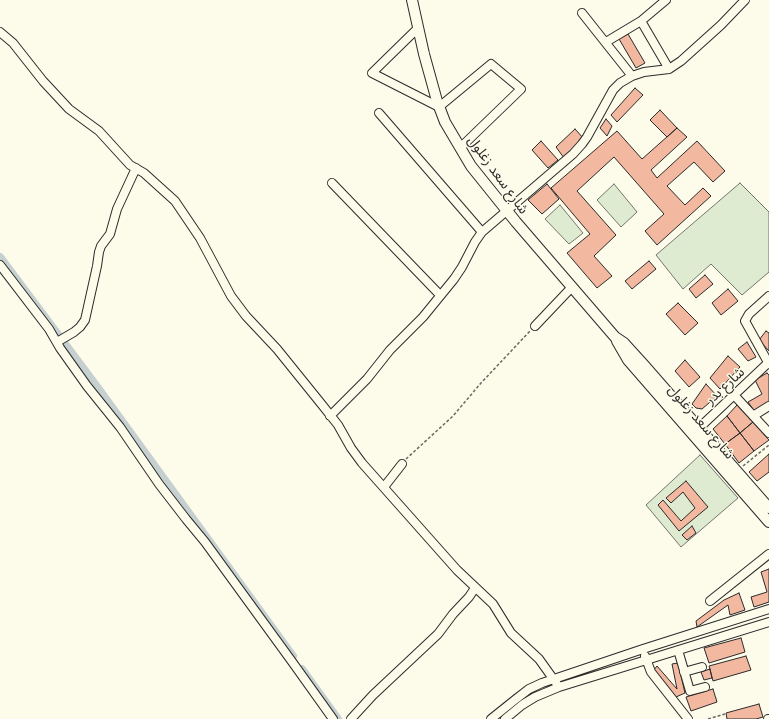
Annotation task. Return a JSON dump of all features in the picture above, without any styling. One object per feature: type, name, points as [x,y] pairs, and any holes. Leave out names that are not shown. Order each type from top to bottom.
[{"type":"main road","name":"شارع سعد زغلول","points":[[412,0],[430,79],[439,107],[445,122],[471,166],[506,210],[615,337],[631,350],[769,508]]},
{"type":"main road","name":"شارع سعد زغلول","points":[[615,337],[628,360],[769,522]]},
{"type":"street","points":[[606,42],[641,21],[666,0]]},
{"type":"street","points":[[330,416],[366,379],[390,350],[418,322],[458,273],[482,232],[573,154],[587,137],[613,90],[620,83],[632,76],[644,72],[669,68],[681,61],[706,39],[745,0]]},
{"type":"street","points":[[582,13],[632,76]]},
{"type":"street","points":[[641,21],[669,68]]},
{"type":"street","points":[[418,28],[372,73],[439,107],[491,64],[521,89],[460,148]]},
{"type":"street","points":[[0,32],[13,43],[43,81],[69,109],[98,131],[130,165],[149,177],[175,201],[200,238],[234,301],[277,349],[330,416],[342,432],[355,454],[457,570],[493,604],[511,633],[539,659],[559,687]]},
{"type":"street","points":[[379,113],[482,232]]},
{"type":"street","points":[[58,341],[67,337],[80,327],[85,320],[101,246],[110,234],[117,209],[136,168]]},
{"type":"street","points":[[332,183],[440,295]]},
{"type":"street","points":[[0,265],[58,341],[60,348],[87,386],[120,427],[159,484],[206,542],[333,719]]},
{"type":"street","points":[[535,326],[572,287]]},
{"type":"street","points":[[769,296],[749,314],[745,321],[769,364]]},
{"type":"street","name":"شارع بدر","points":[[699,428],[769,364]]},
{"type":"street","points":[[734,395],[769,433]]},
{"type":"street","points":[[753,416],[769,406]]},
{"type":"street","points":[[384,487],[402,464]]},
{"type":"street","points":[[710,601],[769,554]]},
{"type":"street","points":[[350,719],[373,695],[438,634],[475,588]]},
{"type":"street","points":[[491,719],[529,689],[553,678],[769,609]]},
{"type":"street","points":[[505,719],[522,705],[535,697],[559,687],[769,622]]},
{"type":"street","points":[[643,649],[651,672],[688,719]]},
{"type":"street","points":[[678,650],[690,691],[705,687]]},
{"type":"street","points":[[684,672],[702,666]]},
{"type":"path","points":[[402,464],[453,416],[481,383],[535,326]]},
{"type":"path","points":[[737,471],[769,445]]},
{"type":"path","points":[[708,719],[725,714]]},
{"type":"green space","points":[[740,183],[769,212],[769,272],[742,295],[711,264],[683,289],[656,255]]},
{"type":"green space","points":[[614,184],[637,212],[621,227],[597,200]]},
{"type":"green space","points":[[560,205],[583,233],[569,244],[545,219]]},
{"type":"green space","points":[[700,455],[738,498],[681,547],[646,505]]},
{"type":"building","points":[[628,34],[645,63],[636,68],[619,39]]},
{"type":"building","points":[[635,88],[643,95],[617,122],[611,115]]},
{"type":"building","points":[[660,110],[677,128],[667,137],[650,120]]},
{"type":"building","points":[[606,119],[612,126],[607,136],[600,128]]},
{"type":"building","points":[[677,128],[687,137],[651,170],[657,178],[697,141],[725,171],[713,182],[694,162],[667,186],[685,205],[703,188],[711,196],[657,245],[645,231],[664,214],[614,157],[577,191],[616,235],[594,256],[612,276],[597,288],[567,253],[590,234],[551,188],[617,131],[642,159]]},
{"type":"building","points":[[575,129],[584,139],[564,158],[556,147]]},
{"type":"building","points":[[541,141],[558,160],[548,168],[532,150]]},
{"type":"building","points":[[547,184],[559,199],[542,214],[528,200]]},
{"type":"building","points":[[649,261],[656,269],[632,289],[625,281]]},
{"type":"building","points":[[705,275],[713,284],[696,298],[689,289]]},
{"type":"building","points":[[728,289],[738,301],[721,315],[712,303]]},
{"type":"building","points":[[678,303],[698,323],[685,335],[666,314]]},
{"type":"building","points":[[766,331],[769,333],[769,351],[759,340]]},
{"type":"building","points":[[747,342],[756,357],[748,361],[738,349]]},
{"type":"building","points":[[728,356],[740,367],[720,389],[710,378]]},
{"type":"building","points":[[685,360],[700,377],[689,387],[675,371]]},
{"type":"building","points":[[767,373],[769,375],[769,404],[755,412],[748,402],[762,394],[755,380]]},
{"type":"building","points":[[706,384],[717,396],[702,409],[696,408],[692,404]]},
{"type":"building","points":[[737,405],[753,422],[740,433],[727,416]]},
{"type":"building","points":[[727,416],[740,433],[725,444],[713,429]]},
{"type":"building","points":[[753,422],[769,440],[754,451],[740,433]]},
{"type":"building","points":[[740,433],[754,451],[739,463],[725,444]]},
{"type":"building","points":[[769,454],[769,472],[757,481],[749,472]]},
{"type":"building","points":[[686,481],[708,507],[679,531],[658,505],[663,500],[681,521],[695,508],[683,492],[671,503],[666,498]]},
{"type":"building","points":[[692,526],[696,533],[687,540],[682,535]]},
{"type":"building","points":[[769,569],[769,602],[754,607],[751,597],[767,592],[761,572]]},
{"type":"building","points":[[739,593],[745,610],[730,615],[728,605],[697,627],[696,621],[724,600]]},
{"type":"building","points":[[741,638],[745,652],[709,663],[704,648]]},
{"type":"building","points":[[746,656],[751,670],[713,681],[709,666]]},
{"type":"building","points":[[678,663],[685,693],[676,697],[653,671],[657,666],[677,689],[672,664]]},
{"type":"building","points":[[710,669],[712,678],[704,680],[701,672]]},
{"type":"building","points":[[713,689],[717,702],[691,711],[686,697]]},
{"type":"building","points":[[759,704],[763,717],[756,719],[727,719],[726,713]]},
{"type":"waterway","points":[[0,257],[95,384],[293,656]]},
{"type":"waterway","points":[[302,669],[338,719]]}]
